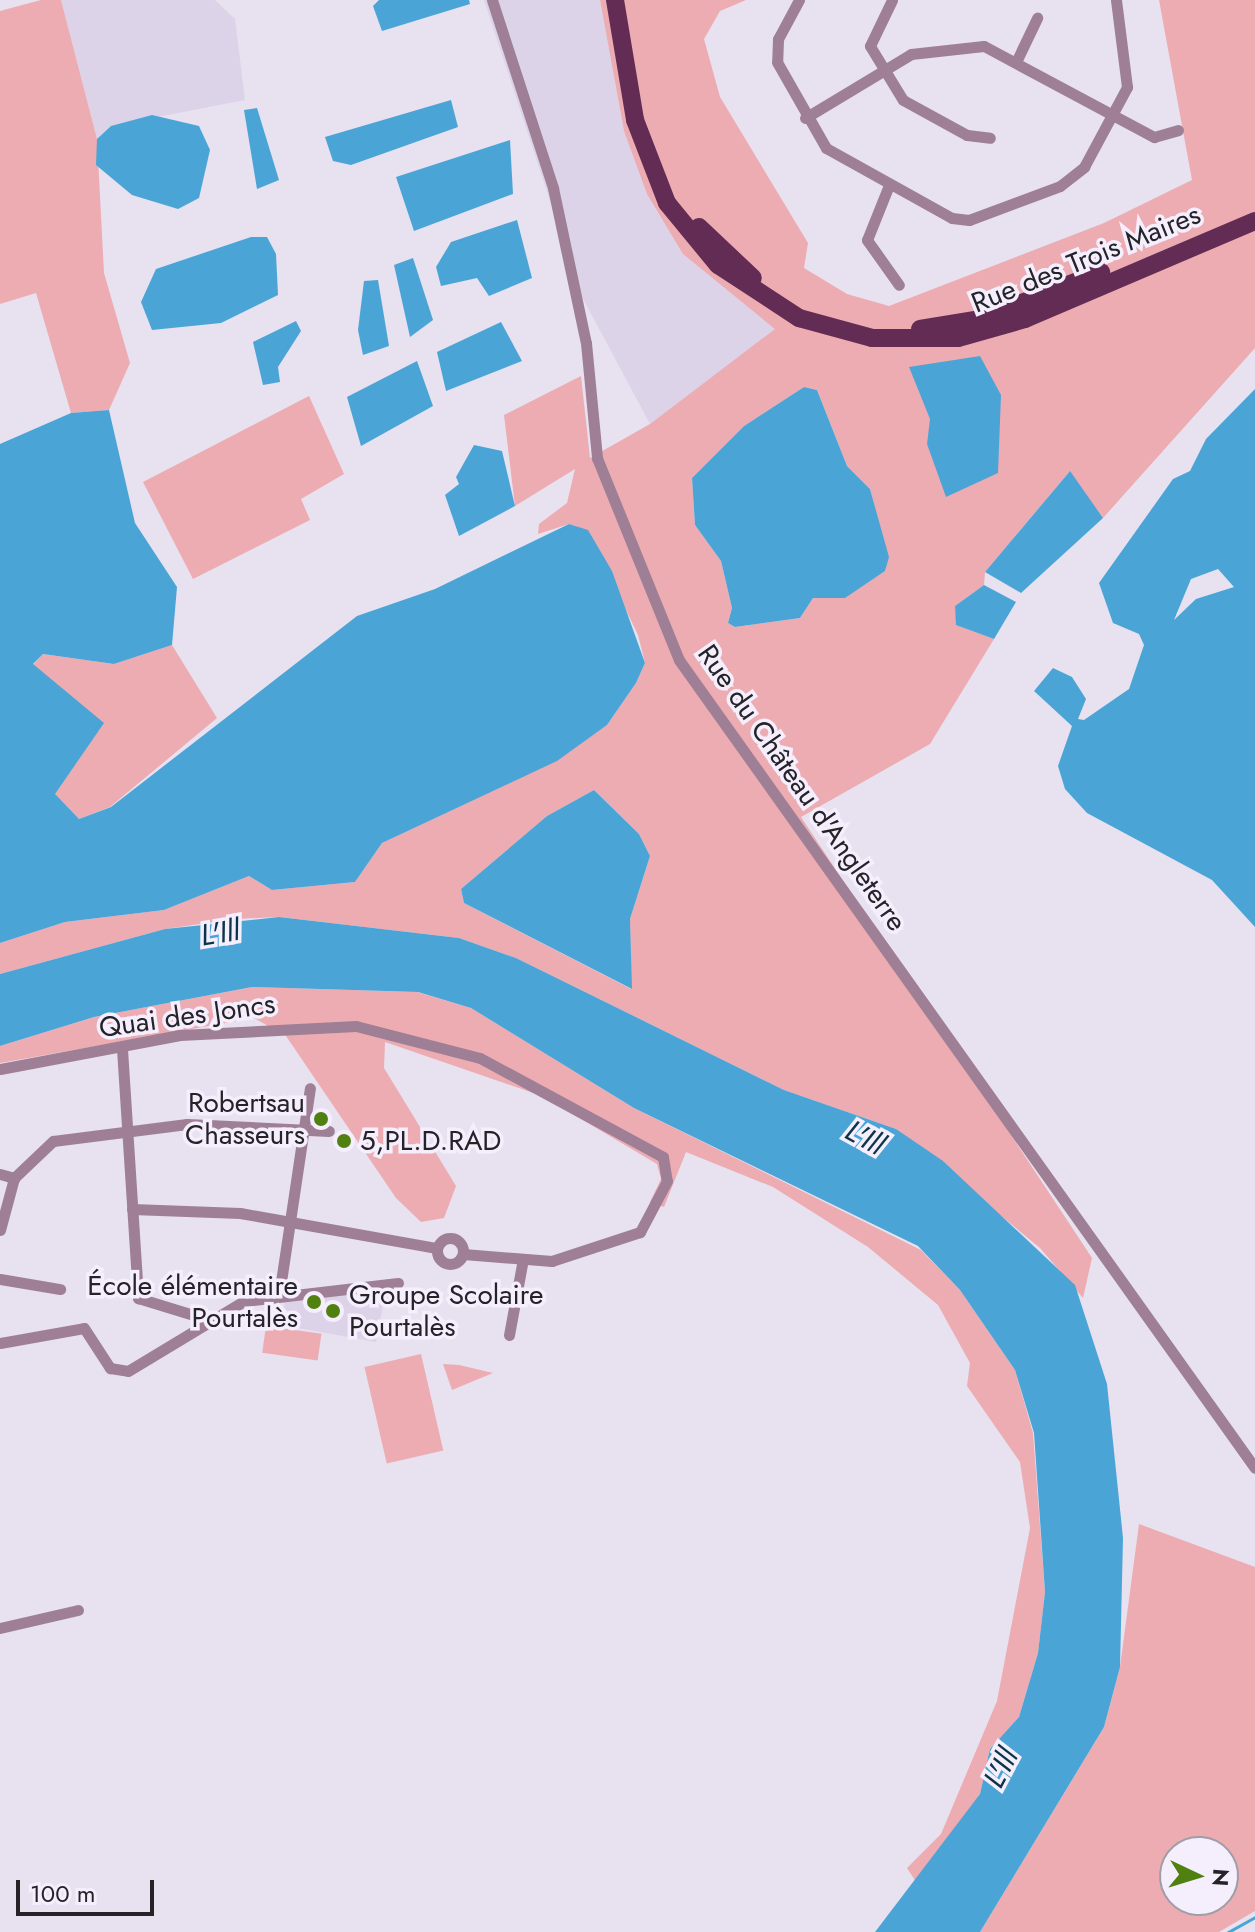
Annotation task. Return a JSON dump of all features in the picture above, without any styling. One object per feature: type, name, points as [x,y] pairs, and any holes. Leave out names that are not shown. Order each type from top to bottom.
[{"type":"main road","name":"Rue des Trois Maires","points":[[615,0],[635,120],[667,203],[718,265],[799,318],[872,338],[958,338],[1025,319],[1255,221]]},
{"type":"main road","name":"Rue des Trois Maires","points":[[627,0],[647,120],[677,197],[738,267],[826,316],[903,329],[981,319],[1255,209]]},
{"type":"street","name":"Rue du Château d'Angleterre","points":[[492,0],[553,188],[586,343],[597,458],[679,660],[1255,1468]]},
{"type":"street","points":[[799,0],[778,39],[777,62],[805,118],[826,148],[952,218],[985,217],[1060,186],[1084,167],[1114,114],[1129,68],[1116,0]]},
{"type":"street","points":[[892,0],[870,46],[903,100],[967,135],[990,138]]},
{"type":"street","points":[[1017,60],[1037,18]]},
{"type":"street","points":[[805,118],[911,54],[968,47],[996,48],[1154,137],[1178,130]]},
{"type":"street","points":[[889,185],[867,240],[899,285]]},
{"type":"street","name":"Quai des Joncs","points":[[0,1069],[281,1025],[356,1026],[431,1041],[567,1098],[663,1157],[667,1181],[640,1232],[604,1248],[522,1264]]},
{"type":"street","points":[[122,1049],[138,1298],[210,1320]]},
{"type":"street","points":[[279,1295],[310,1088]]},
{"type":"street","points":[[0,1230],[14,1178],[53,1141],[126,1129],[306,1128],[329,1131]]},
{"type":"street","points":[[0,1174],[14,1178]]},
{"type":"street","points":[[132,1209],[292,1221],[437,1248],[453,1238],[463,1254]]},
{"type":"street","points":[[437,1248],[447,1264],[463,1254],[522,1264],[509,1335]]},
{"type":"street","points":[[0,1279],[60,1289]]},
{"type":"street","points":[[0,1343],[84,1328],[110,1368],[128,1371],[244,1301],[398,1283]]},
{"type":"street","points":[[0,1628],[78,1610]]},
{"type":"shaded area","points":[[41,0],[61,0],[97,139],[104,273],[130,363],[109,410],[71,413],[36,293],[0,304],[0,11]]},
{"type":"shaded area","points":[[61,0],[215,0],[235,19],[245,100],[111,126],[97,139]]},
{"type":"shaded area","points":[[484,0],[600,0],[624,131],[683,254],[776,329],[650,424],[581,295]]},
{"type":"shaded area","points":[[600,0],[746,0],[720,11],[704,39],[720,97],[808,243],[804,268],[847,294],[889,306],[1104,223],[1192,180],[1159,0],[1255,0],[1255,348],[1103,518],[1069,472],[985,572],[984,585],[955,606],[957,625],[994,639],[930,744],[801,817],[1092,1258],[1083,1298],[1040,1248],[896,1129],[784,1090],[516,958],[459,938],[279,917],[235,919],[165,929],[0,974],[0,943],[65,922],[164,910],[249,876],[272,890],[355,882],[382,843],[557,760],[607,725],[636,683],[645,663],[638,635],[588,531],[569,524],[538,534],[539,524],[567,503],[575,469],[515,506],[504,415],[581,376],[590,458],[650,424],[775,329],[683,254],[647,194],[624,131]],"holes":[[[804,387],[817,390],[847,466],[870,489],[888,557],[885,571],[845,597],[813,598],[800,618],[735,627],[728,623],[732,608],[721,561],[695,525],[692,478],[744,426]],[[594,790],[639,834],[650,856],[630,919],[631,989],[464,903],[461,889],[547,816]]]},
{"type":"shaded area","points":[[309,396],[344,474],[301,499],[310,520],[193,579],[143,482]]},
{"type":"shaded area","points":[[172,645],[217,718],[110,807],[79,819],[54,795],[33,665],[43,654],[114,664]]},
{"type":"shaded area","points":[[252,987],[417,992],[471,1008],[634,1108],[921,1250],[960,1290],[1015,1370],[1033,1433],[1045,1592],[1038,1653],[1019,1717],[990,1749],[980,1794],[951,1840],[916,1882],[907,1868],[941,1834],[997,1701],[1030,1528],[1020,1462],[967,1386],[970,1363],[938,1305],[868,1247],[773,1187],[686,1152],[664,1207],[650,1202],[661,1179],[657,1164],[542,1096],[385,1042],[384,1068],[456,1186],[444,1218],[421,1222],[396,1198],[286,1036],[254,1018],[0,1063],[0,1046],[94,1017]]},
{"type":"shaded area","name":"Groupe Scolaire Pourtalès","points":[[387,1284],[376,1342],[282,1325],[285,1297]]},
{"type":"shaded area","points":[[266,1326],[321,1334],[318,1361],[262,1353]]},
{"type":"shaded area","points":[[421,1354],[443,1450],[387,1464],[364,1367]]},
{"type":"shaded area","points":[[443,1364],[459,1365],[493,1373],[452,1390]]},
{"type":"shaded area","points":[[1139,1524],[1255,1567],[1255,1911],[1219,1932],[980,1932],[1104,1727],[1120,1667]]},
{"type":"water","points":[[379,0],[469,0],[470,4],[382,31],[373,6]]},
{"type":"water","points":[[451,100],[458,127],[351,165],[333,161],[325,137]]},
{"type":"water","points":[[257,108],[279,180],[257,189],[244,110]]},
{"type":"water","points":[[152,115],[199,126],[210,150],[199,198],[178,209],[132,195],[96,165],[97,139],[111,126]]},
{"type":"water","points":[[510,140],[513,194],[414,231],[396,177]]},
{"type":"water","points":[[517,220],[532,278],[489,296],[477,278],[441,286],[436,267],[451,242]]},
{"type":"water","points":[[251,237],[267,237],[276,254],[278,295],[221,323],[152,330],[141,302],[156,269]]},
{"type":"water","points":[[413,258],[433,320],[410,337],[394,265]]},
{"type":"water","points":[[378,280],[389,346],[363,355],[358,330],[364,281]]},
{"type":"water","points":[[296,321],[301,331],[278,367],[280,382],[263,385],[253,342]]},
{"type":"water","points":[[501,322],[522,361],[446,391],[437,352]]},
{"type":"water","points":[[980,356],[1001,395],[998,473],[946,497],[927,444],[930,419],[909,367]]},
{"type":"water","points":[[417,361],[433,406],[361,446],[347,397]]},
{"type":"water","points":[[804,387],[817,390],[847,466],[870,489],[889,557],[885,571],[845,598],[813,598],[800,618],[735,627],[728,623],[732,608],[721,561],[695,525],[692,478],[744,426]]},
{"type":"water","points":[[1255,389],[1255,927],[1212,880],[1087,813],[1065,789],[1058,766],[1072,726],[1034,691],[1053,668],[1072,677],[1086,699],[1078,719],[1084,720],[1129,689],[1144,645],[1139,634],[1113,623],[1099,583],[1173,479],[1190,471],[1206,439]],"holes":[[[1218,569],[1234,587],[1196,599],[1174,620],[1191,579]]]},
{"type":"water","points":[[109,410],[135,523],[177,587],[172,645],[114,664],[43,654],[33,664],[104,723],[55,794],[79,819],[111,807],[357,616],[435,589],[569,524],[588,530],[612,571],[645,663],[636,683],[607,725],[557,761],[382,843],[355,882],[272,890],[249,876],[164,910],[65,922],[0,943],[0,444],[71,413]]},
{"type":"water","points":[[474,445],[502,451],[515,506],[459,536],[445,495],[459,484],[456,477]]},
{"type":"water","points":[[1070,471],[1103,518],[1021,593],[985,572]]},
{"type":"water","points":[[984,585],[1016,602],[994,639],[956,625],[955,606]]},
{"type":"water","points":[[594,790],[639,834],[650,856],[630,919],[632,989],[464,903],[461,889],[547,816]]},
{"type":"water","name":"L'Ill","points":[[279,917],[459,938],[516,958],[784,1090],[896,1129],[943,1161],[1075,1285],[1107,1384],[1123,1538],[1120,1667],[1104,1727],[980,1932],[875,1932],[980,1794],[990,1749],[1019,1717],[1038,1653],[1045,1592],[1034,1433],[1015,1370],[960,1290],[918,1246],[634,1108],[471,1008],[418,992],[252,987],[94,1017],[0,1046],[0,974],[165,929]]},
{"type":"waterway","points":[[1228,1932],[1255,1917]]},
{"type":"place","name":"Robertsau Chasseurs","points":[[321,1119]]},
{"type":"place","name":"5,PL.D.RAD","points":[[344,1141]]},
{"type":"place","name":"École élémentaire Pourtalès","points":[[314,1302]]},
{"type":"place","name":"Groupe Scolaire Pourtalès","points":[[333,1311]]}]
